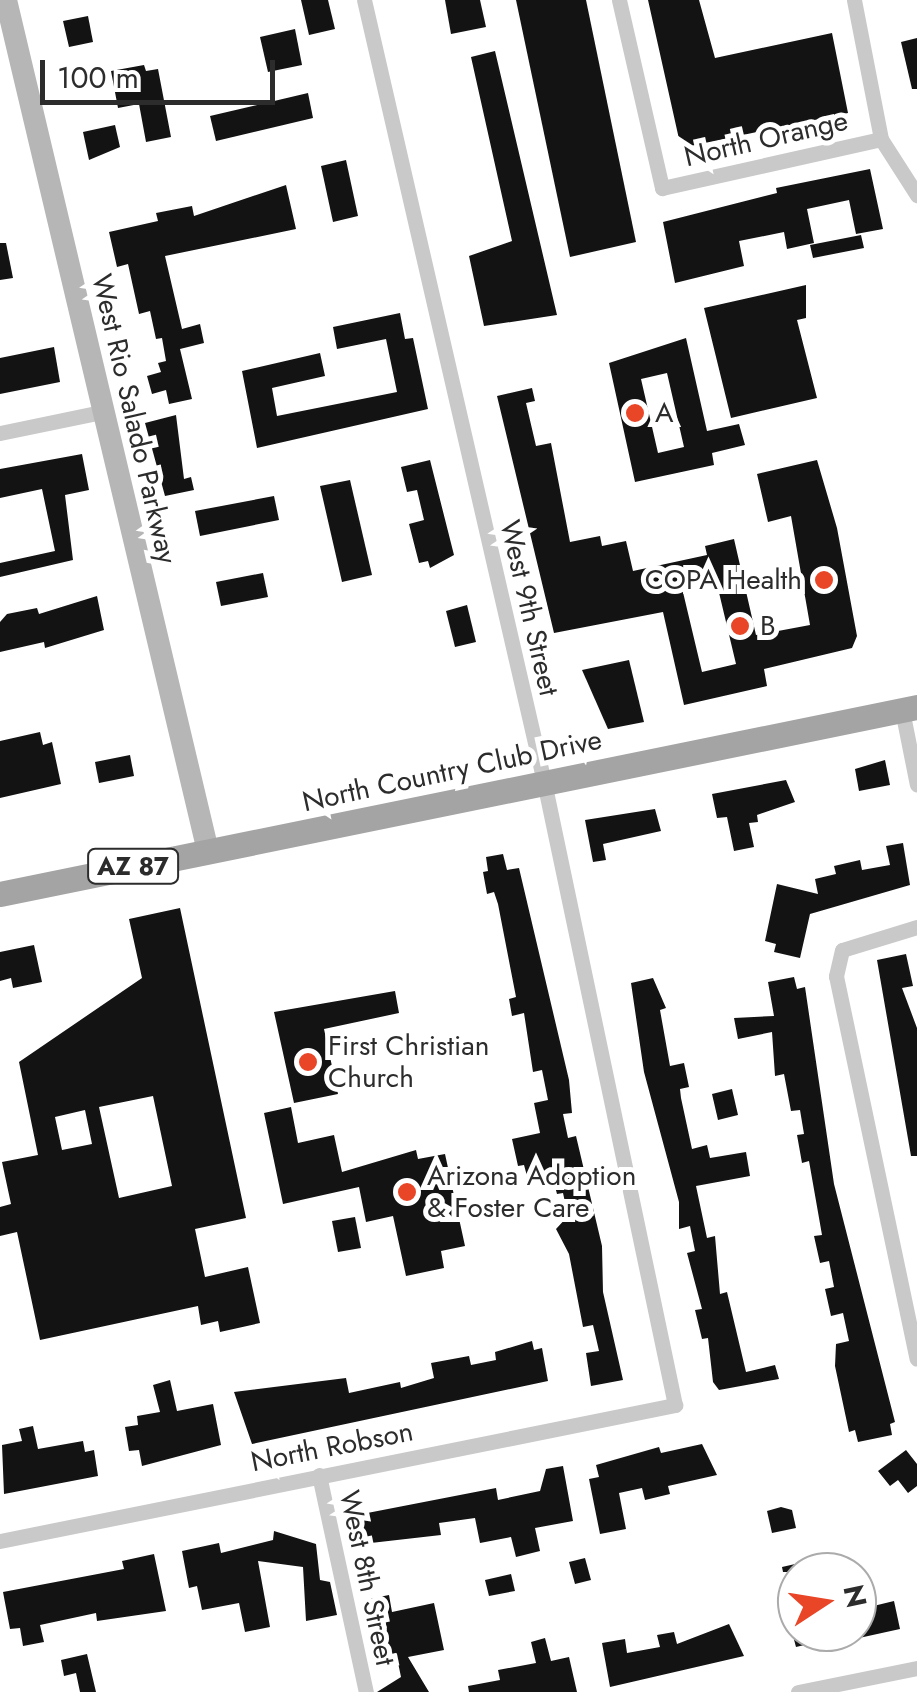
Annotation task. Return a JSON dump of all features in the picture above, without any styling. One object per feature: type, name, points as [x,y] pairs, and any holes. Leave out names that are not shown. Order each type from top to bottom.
[{"type":"main road","name":"West Rio Salado Parkway","points":[[6,0],[208,851]]},
{"type":"main road","name":"North Country Club Drive","points":[[0,894],[910,708]]},
{"type":"street","name":"West 9th Street","points":[[364,0],[544,782],[675,1406]]},
{"type":"street","name":"North Orange","points":[[619,0],[662,188],[881,139]]},
{"type":"street","points":[[854,0],[881,139],[917,195]]},
{"type":"street","points":[[0,433],[101,412]]},
{"type":"street","points":[[910,708],[917,785]]},
{"type":"street","points":[[917,927],[842,950],[836,976],[917,1359]]},
{"type":"street","name":"North Robson","points":[[0,1540],[675,1406]]},
{"type":"street","name":"West 8th Street","points":[[319,1475],[366,1692]]},
{"type":"street","points":[[798,1692],[917,1668]]},
{"type":"building","points":[[301,0],[328,0],[335,29],[309,35]]},
{"type":"building","points":[[445,0],[480,0],[486,27],[451,34]]},
{"type":"building","points":[[516,0],[586,0],[636,242],[570,257]]},
{"type":"building","points":[[648,0],[699,0],[715,58],[832,33],[848,113],[681,148]]},
{"type":"building","points":[[88,16],[93,42],[69,47],[63,21]]},
{"type":"building","points":[[295,29],[302,65],[268,72],[260,37]]},
{"type":"building","points":[[917,38],[917,89],[912,89],[901,42]]},
{"type":"building","points":[[495,51],[557,315],[484,326],[469,256],[512,241],[471,57]]},
{"type":"building","points":[[144,65],[146,71],[158,69],[171,137],[146,142],[139,104],[118,108],[111,71]]},
{"type":"building","points":[[308,93],[313,118],[216,141],[210,116]]},
{"type":"building","points":[[115,125],[120,147],[89,160],[83,132]]},
{"type":"building","points":[[346,160],[358,216],[333,222],[321,166]]},
{"type":"building","points":[[870,169],[883,229],[856,234],[849,200],[807,209],[814,243],[787,249],[784,232],[739,241],[744,266],[675,283],[663,222],[777,193],[776,188]]},
{"type":"building","points":[[286,185],[296,229],[165,256],[182,329],[200,324],[204,343],[180,349],[192,399],[169,404],[166,390],[152,394],[147,376],[161,372],[158,363],[166,361],[162,338],[156,339],[150,311],[139,314],[128,264],[117,267],[109,232],[158,221],[156,213],[192,206],[194,216]]},
{"type":"building","points":[[861,235],[864,248],[813,258],[810,245]]},
{"type":"building","points":[[0,243],[6,243],[13,278],[0,280]]},
{"type":"building","points":[[806,285],[806,318],[797,320],[817,398],[731,418],[704,308]]},
{"type":"building","points":[[400,313],[405,339],[413,338],[428,409],[257,448],[242,371],[320,353],[325,376],[272,388],[277,416],[397,392],[386,339],[337,349],[333,327]]},
{"type":"building","name":"A","points":[[686,338],[707,431],[739,424],[745,445],[712,453],[714,465],[635,482],[609,363]],"holes":[[[667,373],[684,447],[658,453],[641,379]]]},
{"type":"building","points":[[54,347],[60,382],[0,394],[0,358]]},
{"type":"building","points":[[532,388],[535,401],[526,403],[536,446],[551,443],[570,542],[600,536],[602,546],[626,541],[633,571],[707,555],[705,546],[734,539],[756,635],[810,625],[791,516],[768,522],[757,474],[817,460],[837,528],[857,636],[852,648],[764,669],[767,686],[684,705],[663,612],[554,633],[497,396]],"holes":[[[716,580],[736,664],[702,672],[682,588]]]},
{"type":"building","points":[[176,415],[184,479],[191,477],[194,490],[165,496],[145,423]]},
{"type":"building","points":[[82,454],[89,490],[65,495],[73,560],[0,577],[0,563],[55,551],[42,489],[0,498],[0,469]]},
{"type":"building","points":[[430,460],[454,555],[430,568],[428,561],[419,563],[409,524],[424,520],[417,490],[407,492],[401,467]]},
{"type":"building","points":[[350,480],[372,575],[342,582],[320,486]]},
{"type":"building","points":[[274,496],[279,520],[200,536],[195,511]]},
{"type":"building","points":[[263,573],[268,597],[221,606],[216,582]]},
{"type":"building","points":[[97,596],[104,630],[45,648],[44,642],[0,652],[0,622],[7,614],[37,608],[39,614]]},
{"type":"building","points":[[467,605],[476,642],[455,647],[446,611]]},
{"type":"building","points":[[629,660],[644,722],[608,729],[582,670]]},
{"type":"building","points":[[40,732],[43,745],[52,742],[61,784],[0,798],[0,741]]},
{"type":"building","points":[[130,755],[134,776],[99,783],[95,762]]},
{"type":"building","points":[[885,760],[890,785],[859,791],[855,769]]},
{"type":"building","points":[[786,780],[795,802],[757,815],[758,822],[749,823],[754,847],[734,851],[727,817],[717,818],[712,794]]},
{"type":"building","points":[[655,809],[661,831],[603,844],[606,860],[593,862],[585,820]]},
{"type":"building","points":[[903,843],[910,885],[810,914],[800,958],[774,952],[776,944],[765,941],[777,884],[818,894],[815,879],[836,874],[834,866],[860,860],[862,870],[890,865],[886,846]]},
{"type":"building","points":[[503,854],[507,870],[519,868],[569,1080],[572,1113],[563,1114],[568,1138],[576,1136],[602,1246],[603,1292],[623,1380],[591,1386],[586,1353],[599,1351],[593,1325],[583,1327],[569,1254],[556,1229],[568,1216],[563,1193],[557,1194],[551,1171],[527,1176],[524,1165],[518,1166],[512,1139],[540,1133],[534,1103],[548,1100],[542,1070],[533,1072],[524,1013],[512,1016],[509,999],[516,997],[498,904],[494,892],[487,894],[483,872],[488,871],[486,857]]},
{"type":"building","points":[[180,908],[246,1218],[195,1229],[205,1277],[248,1267],[260,1323],[220,1332],[218,1321],[201,1325],[198,1306],[40,1340],[17,1232],[0,1236],[0,1207],[11,1204],[2,1162],[38,1155],[19,1062],[142,978],[129,919]],"holes":[[[153,1096],[172,1186],[119,1198],[99,1107]],[[85,1110],[92,1144],[62,1150],[55,1117]]]},
{"type":"building","points":[[34,945],[42,982],[13,988],[11,978],[0,981],[0,952]]},
{"type":"building","points":[[906,954],[913,986],[902,988],[917,1028],[917,1156],[911,1156],[877,960]]},
{"type":"building","points":[[794,977],[797,989],[805,987],[834,1184],[895,1422],[890,1424],[892,1435],[858,1442],[855,1430],[849,1432],[835,1366],[836,1344],[849,1341],[843,1313],[831,1316],[825,1289],[834,1287],[829,1261],[820,1263],[814,1236],[822,1235],[809,1161],[802,1163],[797,1135],[804,1134],[800,1110],[791,1111],[784,1074],[775,1076],[772,1032],[738,1039],[734,1018],[774,1016],[768,982]]},
{"type":"building","points":[[653,978],[666,1008],[660,1010],[670,1066],[684,1063],[689,1087],[680,1089],[692,1149],[707,1145],[710,1158],[746,1152],[750,1176],[696,1186],[707,1238],[715,1236],[720,1294],[727,1292],[746,1372],[775,1365],[779,1379],[719,1390],[713,1382],[708,1338],[702,1339],[695,1310],[702,1309],[687,1253],[695,1251],[690,1226],[679,1229],[679,1202],[644,1072],[631,983]]},
{"type":"building","name":"First Christian Church","points":[[395,991],[399,1013],[324,1029],[338,1094],[294,1103],[274,1012]]},
{"type":"building","points":[[732,1089],[738,1115],[718,1120],[712,1094]]},
{"type":"building","name":"Arizona Adoption & Foster Care","points":[[291,1107],[298,1143],[334,1135],[342,1172],[416,1150],[418,1159],[445,1154],[465,1246],[441,1251],[444,1268],[406,1276],[393,1216],[366,1222],[359,1187],[283,1204],[264,1113]]},
{"type":"building","points":[[355,1217],[361,1248],[338,1252],[332,1221]]},
{"type":"building","points":[[532,1341],[534,1350],[542,1348],[548,1381],[252,1444],[234,1392],[346,1378],[349,1393],[400,1382],[401,1388],[434,1378],[431,1363],[469,1356],[471,1365],[496,1360],[495,1352]]},
{"type":"building","points":[[170,1380],[177,1411],[213,1404],[221,1445],[142,1466],[139,1450],[129,1451],[125,1427],[138,1425],[137,1416],[160,1412],[153,1385]]},
{"type":"building","points":[[33,1426],[38,1449],[83,1441],[85,1452],[94,1450],[98,1476],[4,1494],[2,1445],[22,1441],[19,1429]]},
{"type":"building","points":[[702,1444],[717,1475],[668,1486],[670,1494],[645,1500],[642,1488],[619,1493],[626,1529],[600,1534],[589,1479],[599,1477],[596,1465],[659,1447],[661,1453]]},
{"type":"building","points":[[906,1450],[917,1464],[917,1486],[908,1493],[898,1480],[890,1486],[878,1471]]},
{"type":"building","points":[[563,1466],[573,1521],[535,1528],[540,1551],[516,1557],[511,1537],[480,1543],[475,1518],[439,1523],[441,1535],[362,1544],[357,1515],[496,1488],[498,1500],[540,1491],[546,1469]]},
{"type":"building","points":[[781,1507],[792,1510],[796,1528],[772,1533],[767,1511]]},
{"type":"building","points":[[274,1531],[316,1544],[320,1580],[330,1582],[337,1615],[306,1621],[303,1567],[258,1561],[270,1627],[245,1632],[239,1603],[202,1610],[197,1586],[189,1588],[182,1551],[219,1543],[221,1553],[273,1540]]},
{"type":"building","points":[[154,1554],[166,1611],[97,1621],[96,1613],[40,1625],[44,1642],[23,1646],[20,1628],[10,1629],[3,1592],[124,1569],[122,1561]]},
{"type":"building","points":[[585,1558],[591,1580],[575,1584],[569,1562]]},
{"type":"building","points":[[511,1574],[515,1591],[489,1596],[485,1580]]},
{"type":"building","points":[[389,1595],[392,1612],[434,1603],[444,1650],[408,1657],[429,1692],[377,1692],[401,1677],[396,1653],[382,1656],[369,1599]]},
{"type":"building","points":[[894,1601],[900,1629],[877,1634],[877,1605]]},
{"type":"building","points":[[729,1624],[744,1656],[610,1687],[602,1643],[625,1639],[627,1653],[660,1647],[657,1635],[674,1632],[677,1644]]},
{"type":"building","points":[[545,1638],[551,1661],[569,1657],[577,1692],[469,1692],[468,1686],[500,1680],[498,1670],[536,1663],[531,1642]]},
{"type":"building","points":[[87,1654],[96,1692],[80,1692],[76,1673],[64,1676],[61,1660]]},
{"type":"place","name":"A","points":[[635,413]]},
{"type":"place","name":"COPA Health","points":[[824,580]]},
{"type":"place","name":"B","points":[[740,626]]},
{"type":"place","name":"First Christian Church","points":[[308,1062]]},
{"type":"place","name":"Arizona Adoption & Foster Care","points":[[407,1192]]}]
